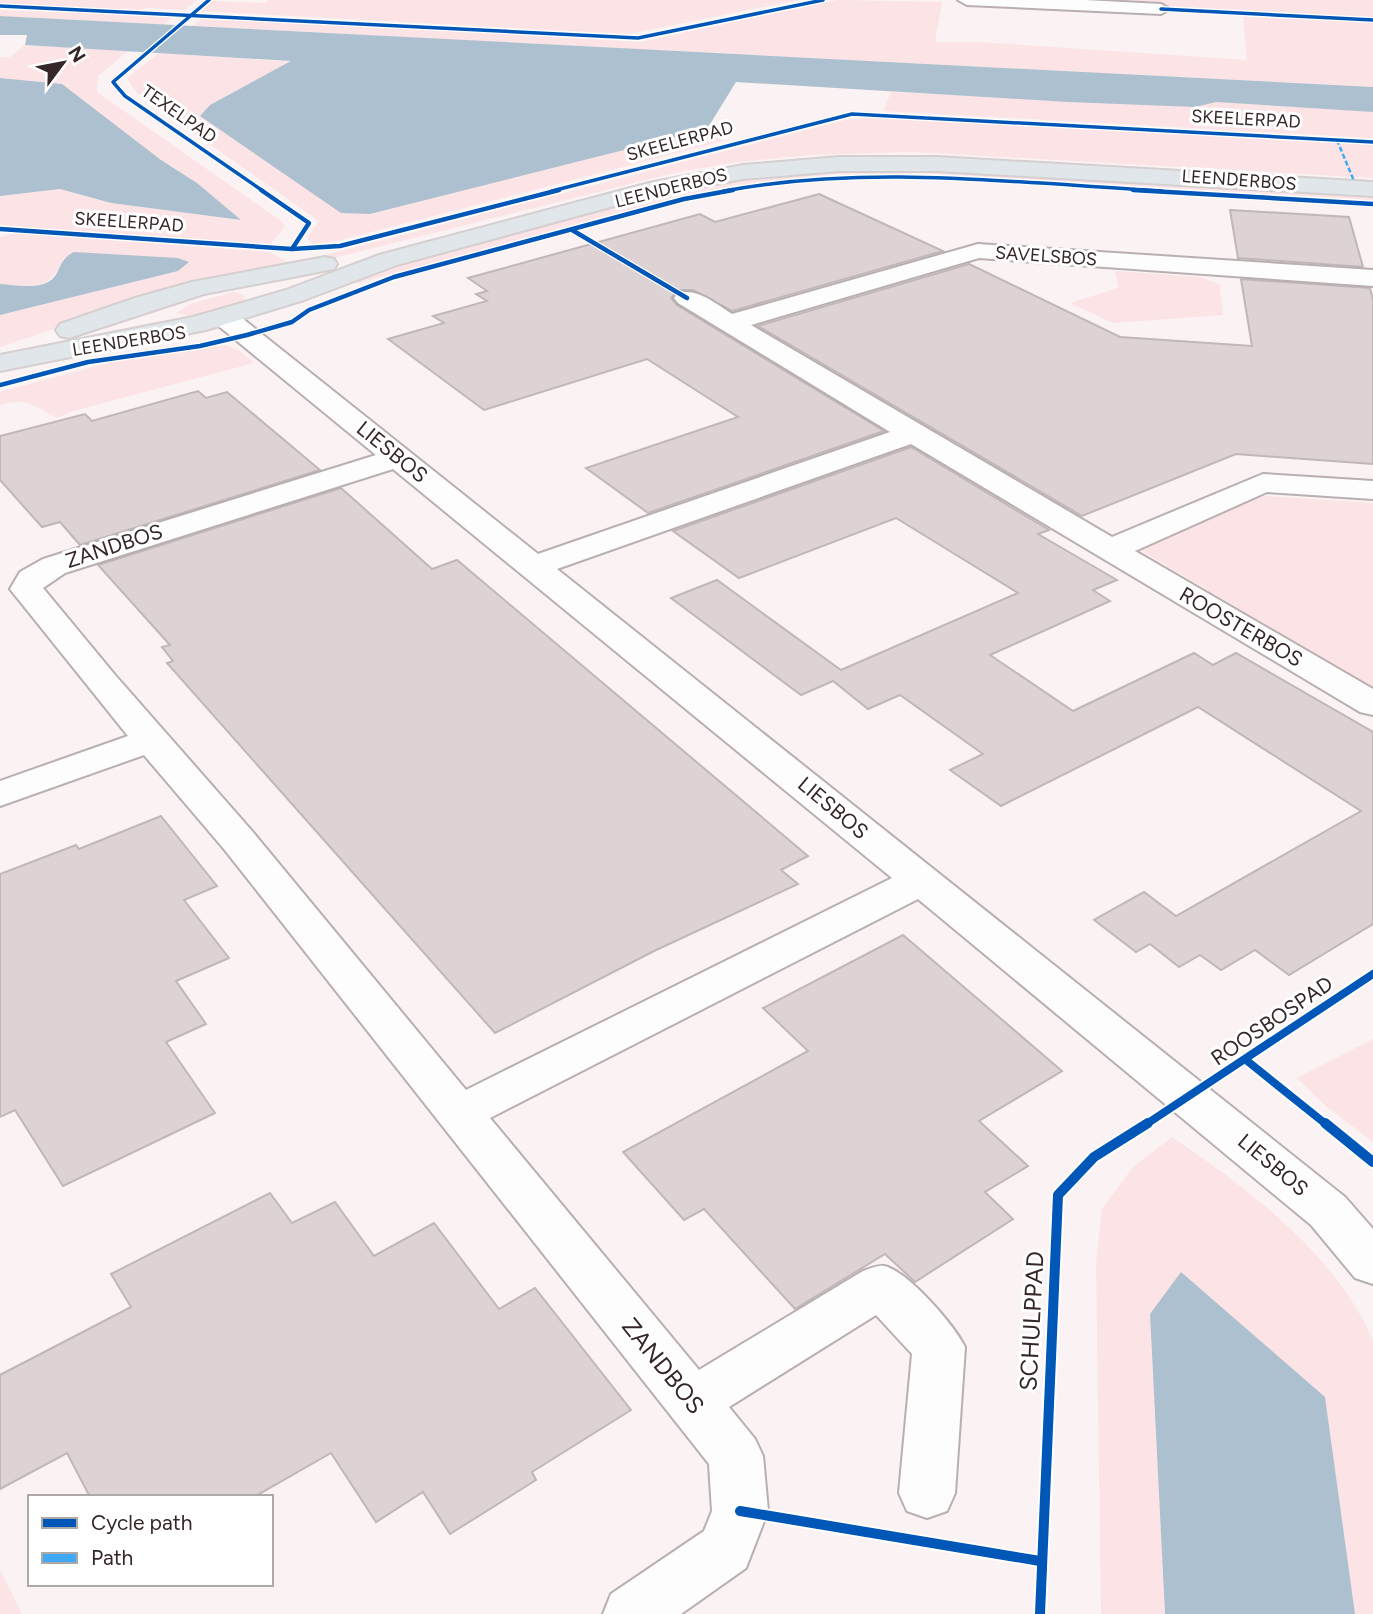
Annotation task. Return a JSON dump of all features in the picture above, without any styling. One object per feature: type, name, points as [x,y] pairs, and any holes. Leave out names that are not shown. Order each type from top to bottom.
[{"type":"main road","name":"LEENDERBOS","points":[[0,352],[144,303],[254,276],[352,259],[659,180],[815,157],[933,157],[1373,182]]},
{"type":"main road","name":"LEENDERBOS","points":[[0,363],[224,317],[388,260],[649,190],[790,166],[937,164],[1373,189]]},
{"type":"main road","points":[[254,276],[285,284],[289,289],[276,301]]},
{"type":"main road","points":[[144,303],[137,311],[137,318],[144,327],[169,330]]},
{"type":"street","points":[[967,0],[1161,9]]},
{"type":"street","name":"SAVELSBOS","points":[[730,323],[872,279],[978,251],[1373,278]]},
{"type":"street","points":[[687,298],[912,434]]},
{"type":"street","name":"LIESBOS","points":[[224,317],[1328,1211],[1373,1264]]},
{"type":"street","points":[[534,566],[912,434]]},
{"type":"street","name":"ROOSTERBOS","points":[[912,434],[1373,704]]},
{"type":"street","name":"ZANDBOS","points":[[398,458],[54,566],[32,579],[26,589],[238,840],[736,1456],[740,1511],[726,1549],[632,1614]]},
{"type":"street","points":[[1109,550],[1263,483],[1373,490]]},
{"type":"street","points":[[0,794],[152,740]]},
{"type":"street","points":[[460,1113],[920,881]]},
{"type":"street","points":[[692,1402],[881,1286],[939,1347],[927,1493]]},
{"type":"shaded area","points":[[0,0],[197,0],[184,10],[139,10],[0,4]]},
{"type":"shaded area","points":[[268,0],[798,0],[629,34],[199,11],[211,1],[266,3]]},
{"type":"shaded area","points":[[838,0],[942,2],[935,42],[980,42],[1247,60],[1243,17],[1370,22],[1373,23],[1373,87],[192,26],[205,17],[641,42]]},
{"type":"shaded area","points":[[1124,0],[1373,0],[1373,17],[1164,6],[1160,2]]},
{"type":"shaded area","points":[[0,10],[173,16],[164,25],[0,16]]},
{"type":"shaded area","points":[[25,45],[128,51],[98,76],[97,92],[281,221],[285,227],[270,244],[0,225],[0,196],[60,189],[111,203],[240,220],[197,183],[161,160],[62,84],[0,78],[0,57],[10,57]]},
{"type":"shaded area","points":[[159,53],[293,62],[210,105],[370,214],[707,129],[723,141],[337,241],[312,244],[307,238],[319,221],[137,93],[127,78]]},
{"type":"shaded area","points":[[891,92],[1195,107],[1216,102],[1373,112],[1373,138],[883,111]]},
{"type":"shaded area","points":[[872,118],[1373,145],[1373,178],[913,152],[810,155],[738,162],[674,173],[326,260],[329,254],[849,119]]},
{"type":"shaded area","points":[[840,166],[1373,192],[1373,200],[924,173],[834,174],[692,193],[358,283],[351,279],[383,266],[689,185]]},
{"type":"shaded area","points":[[14,233],[270,252],[292,265],[177,288],[0,347],[0,315],[178,271],[188,262],[64,257],[52,277],[39,285],[0,284],[0,237]]},
{"type":"shaded area","points":[[1115,271],[1201,277],[1220,285],[1223,315],[1113,323],[1070,303],[1118,288]]},
{"type":"shaded area","points":[[233,292],[244,295],[245,300],[241,306],[196,318],[177,313],[190,304]]},
{"type":"shaded area","points":[[226,345],[239,350],[254,363],[73,411],[57,418],[24,402],[0,405],[0,392],[123,359]]},
{"type":"shaded area","points":[[1267,496],[1373,503],[1373,688],[1140,550],[1244,500]]},
{"type":"shaded area","points":[[1373,1039],[1373,1142],[1326,1106],[1297,1078]]},
{"type":"shaded area","points":[[1172,1137],[1259,1201],[1313,1252],[1337,1280],[1373,1341],[1373,1614],[1355,1614],[1325,1397],[1150,1314],[1165,1614],[1101,1614],[1096,1264],[1102,1209],[1133,1167]]},
{"type":"shaded area","points":[[0,1571],[22,1614],[0,1614]]},
{"type":"water","points":[[0,16],[1373,87],[1373,112],[1216,102],[1195,107],[1068,102],[736,82],[707,129],[370,214],[341,213],[200,116],[210,105],[291,61],[25,45],[27,35],[0,35]]},
{"type":"water","points":[[0,78],[62,84],[161,160],[197,183],[241,220],[111,203],[60,189],[0,196]]},
{"type":"water","points":[[74,252],[178,258],[189,262],[178,271],[0,315],[0,284],[32,286],[46,283],[57,273],[65,258]]},
{"type":"water","points":[[1181,1272],[1325,1397],[1355,1614],[1165,1614],[1150,1314]]},
{"type":"building","points":[[819,194],[943,251],[732,311],[693,290],[678,290],[671,298],[677,305],[884,431],[648,513],[586,468],[738,417],[647,359],[484,410],[388,339],[444,323],[433,316],[487,301],[476,294],[487,291],[468,278],[700,214],[715,222]]},
{"type":"building","points":[[1230,210],[1349,217],[1363,267],[1238,258]]},
{"type":"building","points":[[969,264],[1120,337],[1252,346],[1241,279],[1370,288],[1373,300],[1373,464],[1236,454],[1082,516],[758,326]]},
{"type":"building","points":[[198,391],[206,398],[227,392],[320,470],[80,545],[60,522],[42,527],[0,480],[0,436],[85,414],[92,421]]},
{"type":"building","points":[[911,447],[1049,530],[1038,534],[1117,580],[1093,590],[1110,601],[990,655],[1073,711],[1194,653],[1213,665],[1236,653],[1373,732],[1373,924],[1289,975],[1255,950],[1221,970],[1200,955],[1179,967],[1150,944],[1136,952],[1094,920],[1144,892],[1176,916],[1361,811],[1198,707],[1001,806],[950,770],[983,754],[900,695],[868,709],[833,681],[801,695],[671,598],[717,580],[841,670],[1018,593],[896,518],[739,578],[673,531]]},
{"type":"building","points":[[341,488],[432,569],[457,560],[808,856],[781,870],[798,884],[654,951],[495,1033],[167,663],[173,661],[162,647],[170,645],[98,565]]},
{"type":"building","points":[[161,816],[217,886],[184,900],[229,958],[176,981],[206,1024],[166,1042],[215,1113],[63,1186],[15,1110],[0,1117],[0,874],[76,845],[79,849]]},
{"type":"building","points":[[903,935],[1062,1071],[979,1121],[1028,1166],[985,1192],[1013,1219],[915,1282],[885,1254],[795,1309],[704,1209],[684,1220],[623,1152],[808,1051],[763,1008]]},
{"type":"building","points":[[270,1193],[292,1223],[335,1202],[374,1256],[434,1223],[499,1309],[535,1288],[631,1410],[532,1472],[536,1480],[450,1534],[423,1492],[376,1522],[331,1453],[258,1495],[89,1495],[67,1453],[0,1489],[0,1375],[131,1307],[111,1274]]},
{"type":"marked path","points":[[1337,140],[1354,181]]},
{"type":"cycle path","name":"TEXELPAD","points":[[209,0],[113,82],[125,96],[309,223],[292,249]]},
{"type":"cycle path","points":[[0,6],[638,38],[823,0]]},
{"type":"cycle path","points":[[1161,9],[1373,20]]},
{"type":"cycle path","name":"SKEELERPAD","points":[[0,229],[292,249],[340,246],[852,114],[1373,142]]},
{"type":"cycle path","points":[[0,385],[88,362],[200,346],[247,335],[292,322],[309,310],[394,277],[684,199],[767,183],[889,175],[1373,204]]},
{"type":"cycle path","points":[[572,230],[687,298]]},
{"type":"cycle path","name":"ROOSBOSPAD","points":[[1040,1614],[1058,1195],[1094,1157],[1190,1097],[1373,974]]},
{"type":"cycle path","name":"ROOSBOSPAD","points":[[1246,1060],[1373,1162]]},
{"type":"cycle path","points":[[740,1511],[1040,1561]]}]
